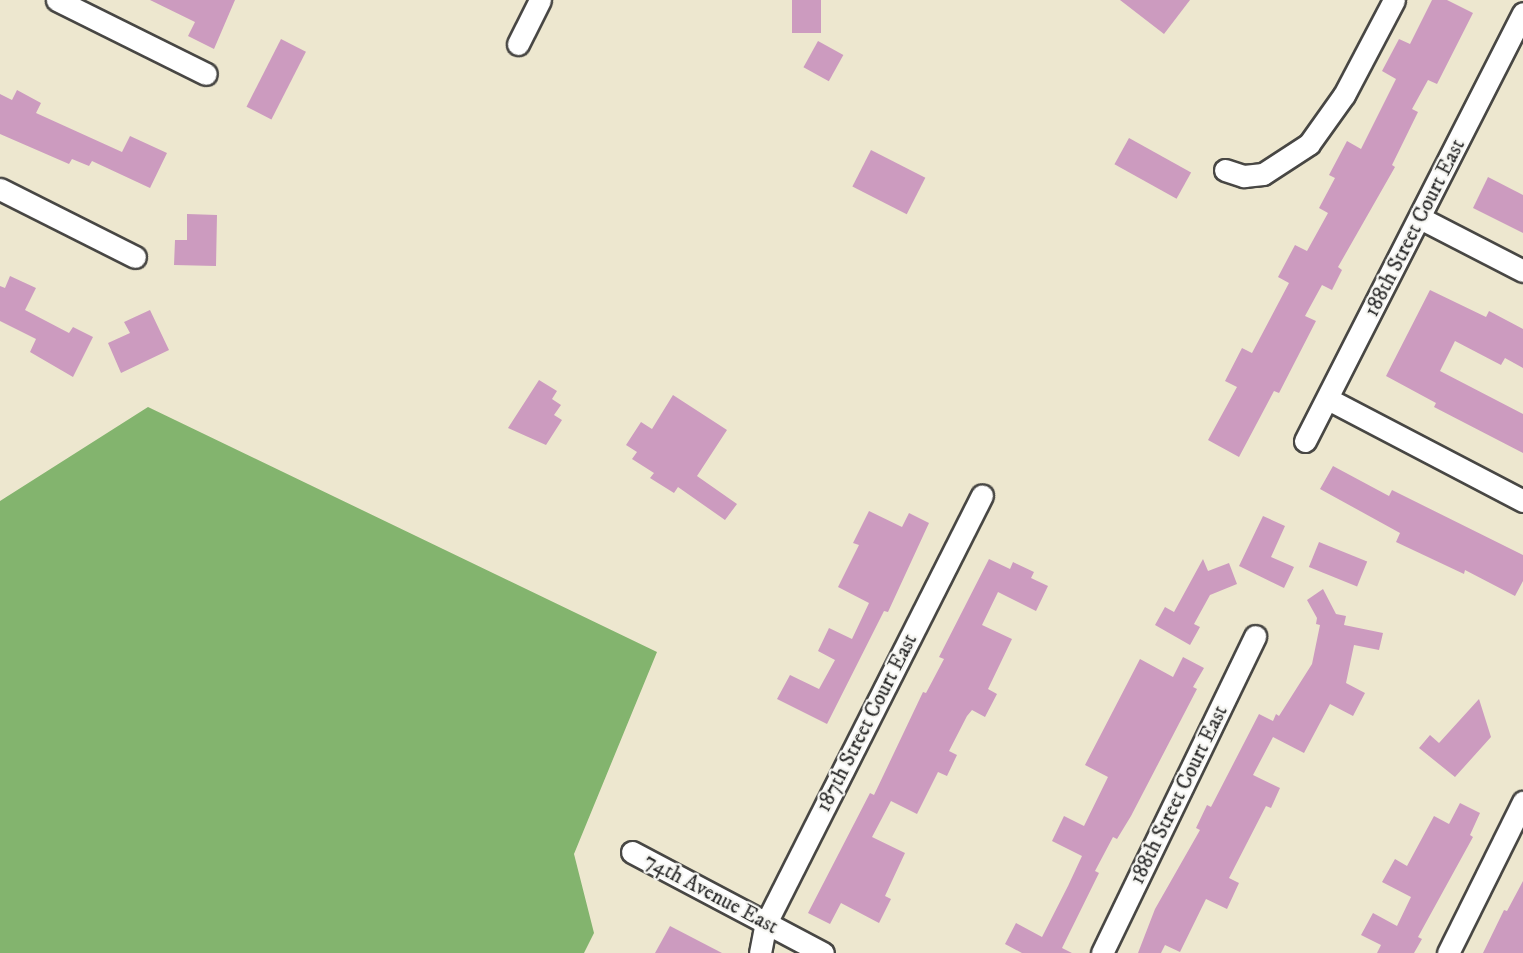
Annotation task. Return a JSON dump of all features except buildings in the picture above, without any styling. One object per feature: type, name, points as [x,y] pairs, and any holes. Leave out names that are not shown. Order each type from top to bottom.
[{"type":"street","points":[[57,0],[206,74]]},
{"type":"street","points":[[518,44],[540,0]]},
{"type":"street","points":[[1225,170],[1244,176],[1263,174],[1309,144],[1338,104],[1394,0]]},
{"type":"street","name":"188th Street Court East","points":[[1305,441],[1420,218],[1516,47],[1523,13]]},
{"type":"street","points":[[0,189],[135,257]]},
{"type":"street","points":[[1420,218],[1523,272]]},
{"type":"street","points":[[1328,399],[1523,501]]},
{"type":"street","name":"187th Street Court East","points":[[760,953],[766,923],[982,496]]},
{"type":"street","name":"188th Street Court East","points":[[1102,953],[1255,636]]},
{"type":"street","points":[[1448,953],[1523,802]]},
{"type":"street","name":"74th Avenue East","points":[[632,852],[823,953]]},
{"type":"green space","points":[[148,407],[657,652],[574,854],[594,933],[584,953],[0,953],[0,501]]}]
